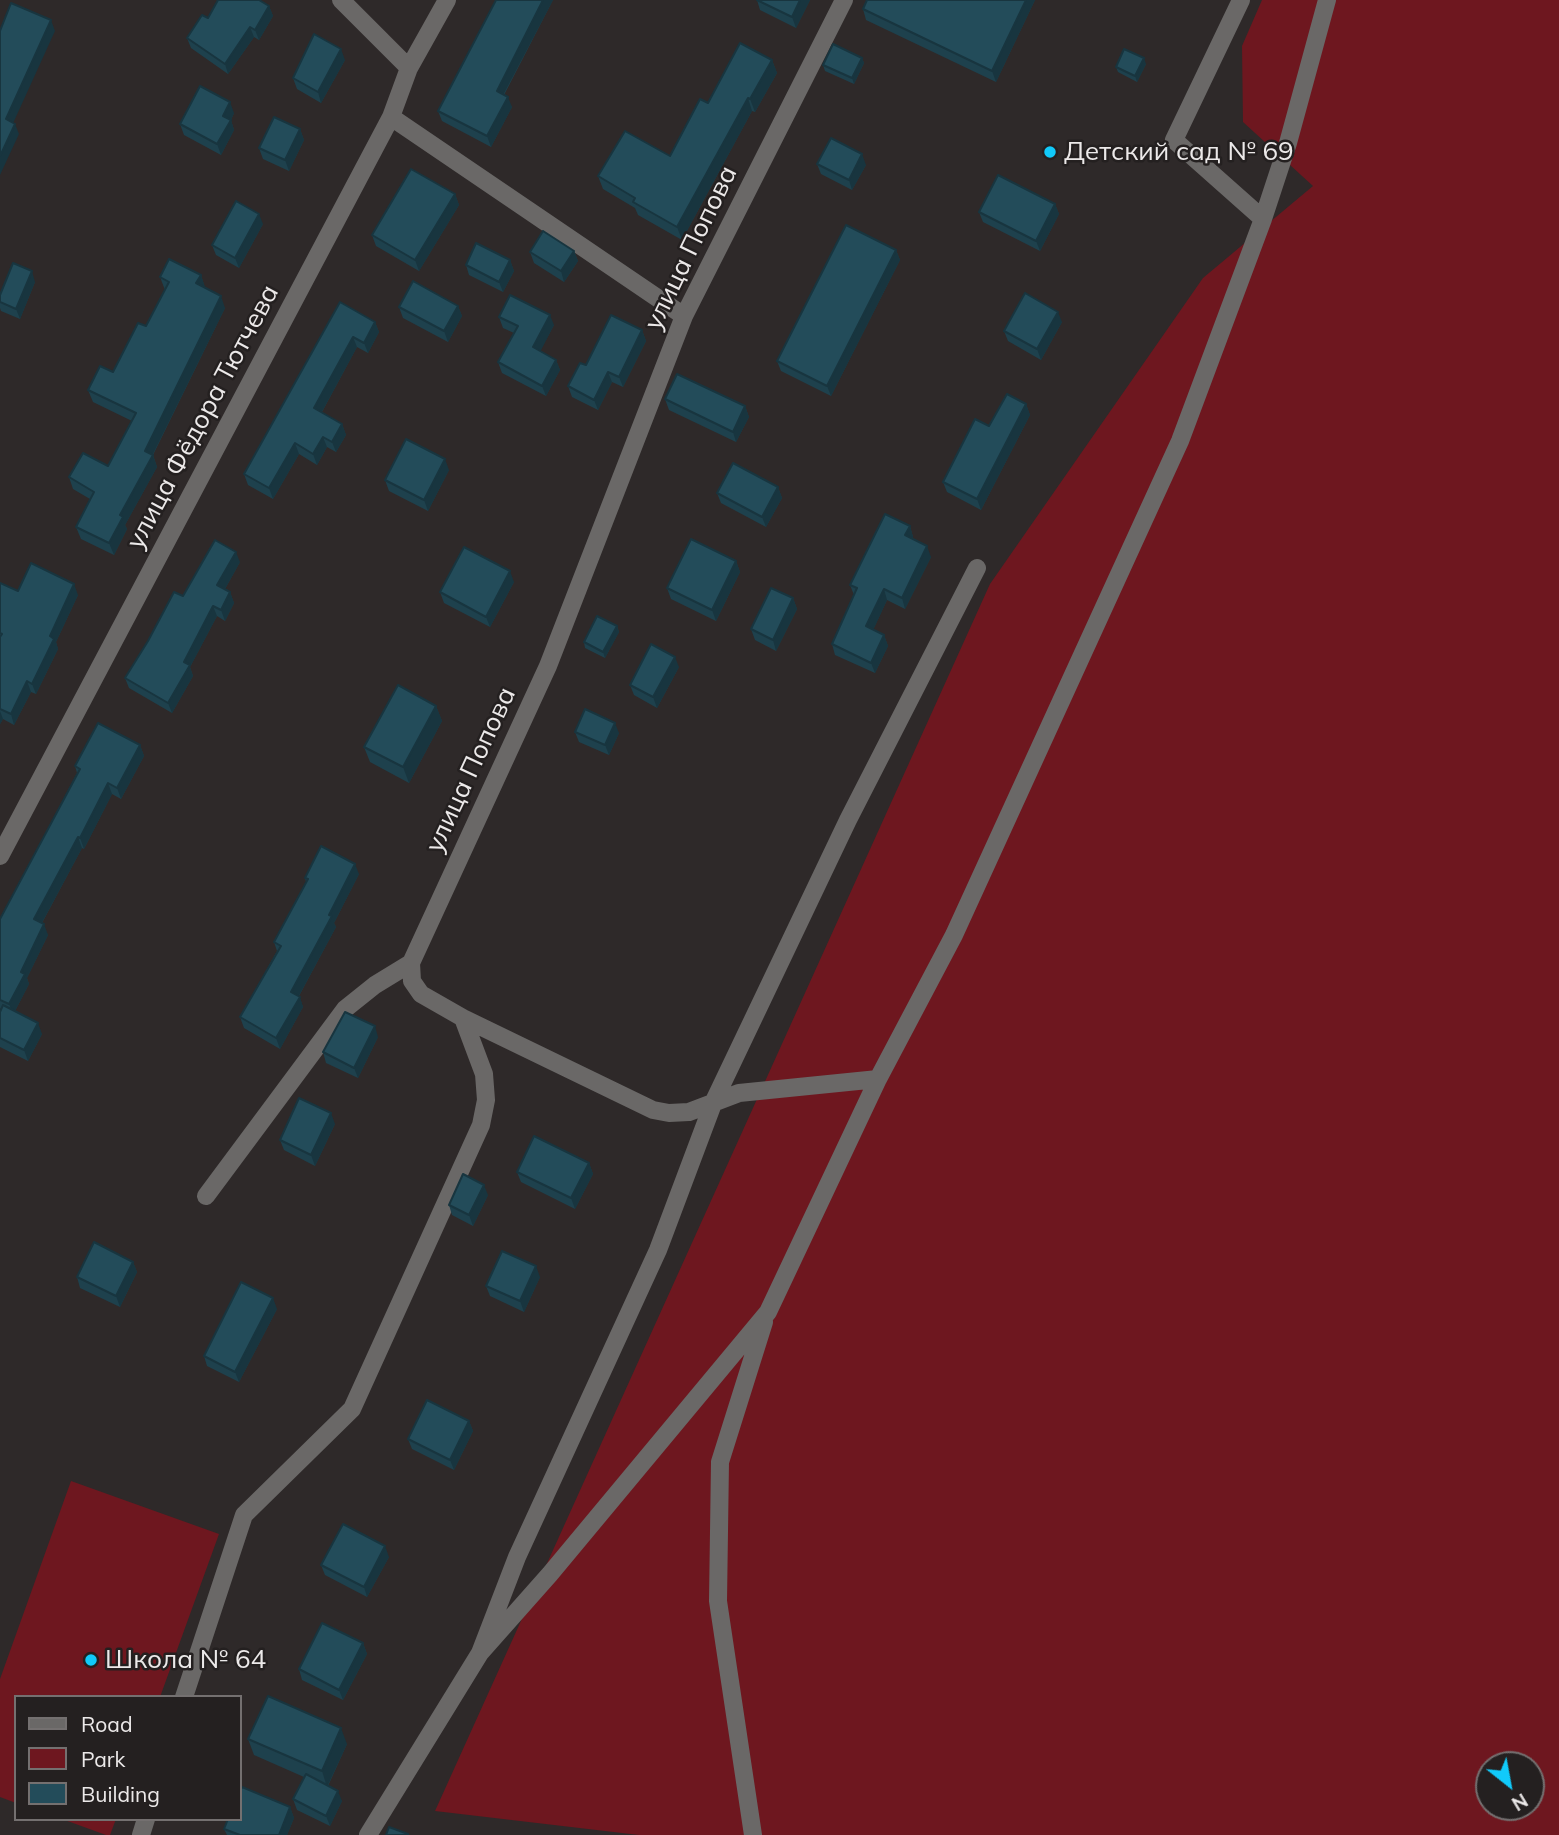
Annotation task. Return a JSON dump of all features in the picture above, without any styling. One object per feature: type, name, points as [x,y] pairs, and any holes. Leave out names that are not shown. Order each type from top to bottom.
[{"type":"street","points":[[341,0],[409,68]]},
{"type":"street","name":"улица Фёдора Тютчева","points":[[0,856],[391,117],[409,68],[447,0]]},
{"type":"street","name":"улица Попова","points":[[411,963],[548,666],[684,316],[844,0]]},
{"type":"street","points":[[1241,0],[1174,140],[1263,219]]},
{"type":"street","points":[[752,1835],[718,1601],[720,1462],[768,1312],[878,1079],[954,936],[1180,441],[1263,219],[1288,143],[1327,0]]},
{"type":"street","points":[[391,117],[684,316]]},
{"type":"street","points":[[480,1653],[517,1557],[658,1250],[714,1101],[848,820],[977,568]]},
{"type":"street","points":[[206,1196],[345,1009],[375,985],[411,963],[412,981],[421,994],[463,1018],[653,1110],[669,1113],[689,1112],[739,1093],[878,1079]]},
{"type":"street","points":[[185,1695],[244,1515],[352,1409],[481,1125],[486,1100],[484,1074],[463,1018]]},
{"type":"street","points":[[368,1835],[480,1653],[550,1574],[768,1312]]},
{"type":"green space","points":[[1262,0],[1559,0],[1559,1835],[639,1835],[435,1811],[990,584],[1203,278],[1313,186],[1243,122],[1242,46]]},
{"type":"green space","name":"Школа № 64","points":[[71,1481],[219,1534],[161,1695],[14,1695],[14,1802],[0,1797],[0,1679]]},
{"type":"green space","points":[[68,1821],[115,1821],[110,1835]]},
{"type":"building","points":[[218,0],[259,0],[269,6],[255,30],[250,27],[225,64],[187,38],[202,15],[208,18]]},
{"type":"building","points":[[496,0],[543,0],[497,91],[508,97],[487,136],[438,111]]},
{"type":"building","points":[[757,0],[800,0],[792,17]]},
{"type":"building","points":[[867,0],[1026,0],[992,71],[863,9]]},
{"type":"building","points":[[11,3],[51,20],[6,119],[15,124],[0,156],[0,31]]},
{"type":"building","points":[[314,34],[341,49],[318,92],[293,78]]},
{"type":"building","points":[[740,43],[772,60],[677,227],[633,202],[635,198],[598,176],[625,131],[670,156],[700,99],[708,103]]},
{"type":"building","points":[[833,44],[862,58],[852,78],[823,65]]},
{"type":"building","points":[[1124,49],[1144,58],[1135,76],[1116,67]]},
{"type":"building","points":[[200,86],[230,102],[223,116],[231,120],[217,144],[180,124]]},
{"type":"building","points":[[274,117],[300,129],[285,160],[259,148]]},
{"type":"building","points":[[831,138],[862,154],[849,180],[817,164]]},
{"type":"building","points":[[411,169],[455,194],[415,260],[372,235]]},
{"type":"building","points":[[998,175],[1055,204],[1036,241],[979,212]]},
{"type":"building","points":[[236,201],[259,214],[235,258],[212,245]]},
{"type":"building","points":[[846,225],[896,250],[827,386],[777,361]]},
{"type":"building","points":[[543,231],[574,251],[561,271],[530,252]]},
{"type":"building","points":[[476,243],[510,260],[499,282],[466,265]]},
{"type":"building","points":[[169,259],[201,275],[196,283],[221,296],[145,451],[153,455],[120,515],[123,517],[109,543],[76,527],[94,492],[69,477],[83,453],[108,466],[136,413],[88,390],[100,366],[113,372],[138,323],[146,326],[169,282],[160,277]]},
{"type":"building","points":[[13,263],[32,271],[16,309],[0,302],[0,295]]},
{"type":"building","points":[[413,281],[458,306],[444,331],[399,307]]},
{"type":"building","points":[[1025,293],[1058,312],[1037,349],[1004,331]]},
{"type":"building","points":[[510,295],[550,315],[533,347],[556,360],[542,386],[498,362],[518,326],[499,317]]},
{"type":"building","points":[[340,302],[375,322],[364,343],[353,337],[314,408],[342,424],[332,442],[323,437],[313,454],[295,443],[269,488],[244,474]]},
{"type":"building","points":[[611,315],[642,330],[619,377],[608,372],[594,400],[568,386],[580,363],[586,365]]},
{"type":"building","points":[[677,374],[745,406],[733,432],[665,399]]},
{"type":"building","points":[[1007,394],[1026,404],[977,499],[943,482],[975,419],[989,426]]},
{"type":"building","points":[[406,439],[445,459],[424,500],[385,480]]},
{"type":"building","points":[[733,463],[778,487],[762,517],[717,493]]},
{"type":"building","points":[[885,514],[910,526],[905,535],[927,546],[902,598],[884,589],[866,626],[884,635],[871,663],[832,644],[857,588],[850,585]]},
{"type":"building","points":[[691,539],[736,561],[712,610],[667,588]]},
{"type":"building","points":[[215,540],[236,552],[217,585],[230,592],[221,610],[213,606],[184,662],[190,665],[168,703],[125,678],[174,592],[183,596]]},
{"type":"building","points":[[464,547],[510,571],[486,617],[440,592]]},
{"type":"building","points":[[31,563],[74,584],[50,636],[54,639],[32,684],[27,681],[11,714],[0,709],[0,583],[18,591]]},
{"type":"building","points":[[771,588],[793,598],[773,640],[751,629]]},
{"type":"building","points":[[597,616],[617,626],[603,652],[584,642]]},
{"type":"building","points":[[651,644],[675,657],[653,697],[630,685]]},
{"type":"building","points":[[398,685],[436,706],[403,767],[364,747]]},
{"type":"building","points":[[585,709],[615,723],[605,745],[575,732]]},
{"type":"building","points":[[98,723],[140,745],[117,788],[108,783],[34,919],[44,924],[21,972],[25,974],[9,1004],[0,1000],[0,919],[80,769],[75,766]]},
{"type":"building","points":[[321,846],[355,864],[329,915],[332,916],[291,992],[300,997],[276,1038],[240,1017],[281,946],[274,942],[308,879],[305,878]]},
{"type":"building","points":[[3,1005],[38,1023],[24,1050],[0,1038],[0,1012]]},
{"type":"building","points":[[345,1012],[375,1026],[354,1068],[323,1052]]},
{"type":"building","points":[[299,1098],[331,1113],[311,1155],[280,1140]]},
{"type":"building","points":[[534,1136],[589,1163],[571,1198],[517,1172]]},
{"type":"building","points":[[463,1174],[484,1185],[469,1215],[449,1205]]},
{"type":"building","points":[[94,1242],[133,1262],[116,1296],[77,1277]]},
{"type":"building","points":[[502,1251],[536,1266],[520,1301],[486,1286]]},
{"type":"building","points":[[241,1282],[273,1298],[235,1372],[204,1356]]},
{"type":"building","points":[[427,1400],[469,1421],[450,1460],[408,1439]]},
{"type":"building","points":[[343,1524],[385,1546],[364,1587],[321,1565]]},
{"type":"building","points":[[322,1623],[363,1643],[339,1690],[299,1669]]},
{"type":"building","points":[[268,1696],[341,1728],[322,1771],[248,1739]]},
{"type":"building","points":[[306,1774],[338,1791],[326,1816],[293,1799]]},
{"type":"building","points":[[242,1787],[290,1807],[279,1835],[240,1835],[224,1829],[227,1821],[242,1821]]},
{"type":"building","points":[[389,1827],[408,1834],[408,1835],[386,1835]]},
{"type":"place","name":"Детский сад № 69","points":[[1050,152]]},
{"type":"place","name":"Школа № 64","points":[[91,1660]]}]
